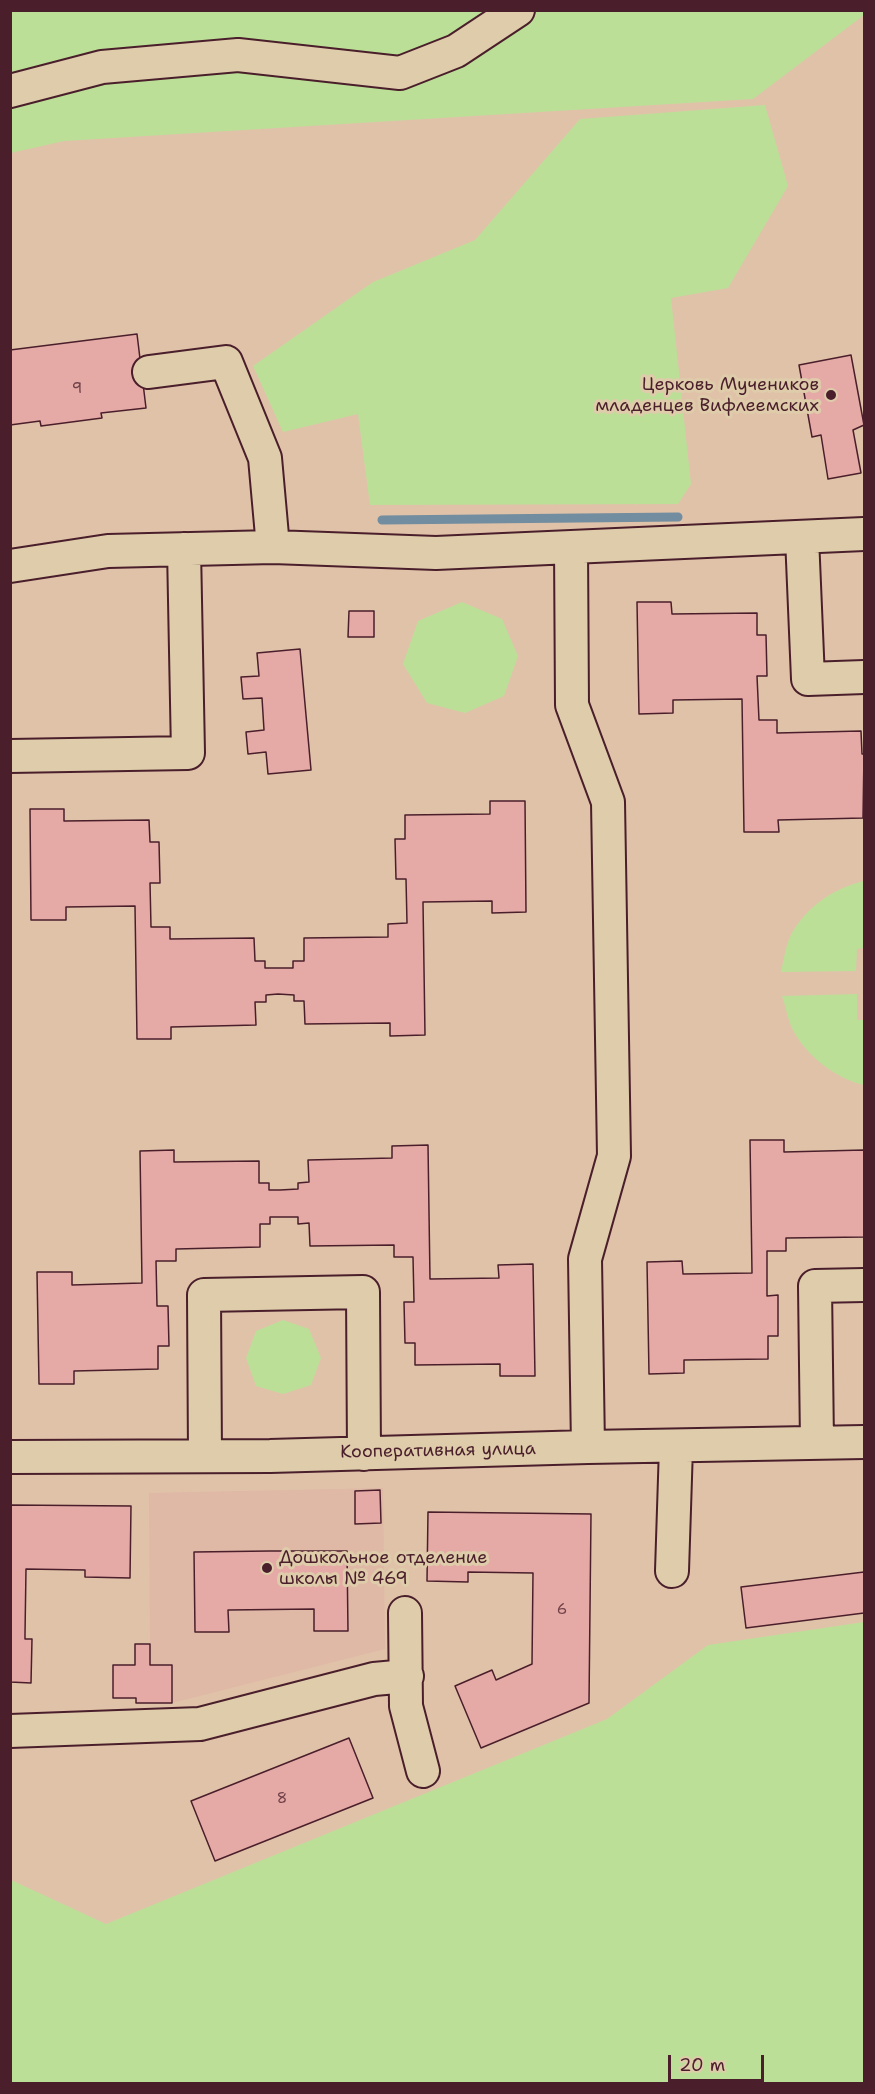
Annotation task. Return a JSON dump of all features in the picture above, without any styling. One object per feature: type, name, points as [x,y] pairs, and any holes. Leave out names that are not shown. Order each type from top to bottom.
[{"type":"street","points":[[10,91],[102,68],[238,55],[400,73],[456,51],[518,10]]},
{"type":"street","points":[[149,372],[226,362],[265,458],[273,547]]},
{"type":"street","points":[[10,566],[108,551],[273,547],[436,553],[864,534]]},
{"type":"street","points":[[802,537],[808,679],[864,678]]},
{"type":"street","points":[[571,547],[572,705],[608,802],[614,1156],[585,1259],[588,1446]]},
{"type":"street","points":[[10,756],[188,753],[184,549]]},
{"type":"street","points":[[817,1443],[815,1286],[864,1285]]},
{"type":"street","points":[[205,1456],[204,1295],[363,1292],[363,1454]]},
{"type":"street","name":"Кооперативная улица","points":[[10,1456],[363,1454],[588,1446],[676,1447],[864,1442]]},
{"type":"street","points":[[672,1571],[676,1447]]},
{"type":"street","points":[[405,1613],[406,1706],[423,1771]]},
{"type":"street","points":[[10,1731],[200,1724],[374,1679],[407,1676]]},
{"type":"shaded area","name":"Дошкольное отделение школы № 469","points":[[383,1488],[385,1649],[172,1703],[136,1703],[136,1698],[113,1698],[113,1665],[135,1665],[135,1644],[150,1643],[149,1493]]},
{"type":"green space","points":[[864,10],[864,15],[753,99],[64,141],[11,153],[10,11]]},
{"type":"green space","points":[[765,105],[788,186],[728,288],[671,298],[691,484],[678,504],[370,505],[358,414],[283,432],[253,366],[373,282],[475,240],[580,119]]},
{"type":"green space","points":[[462,602],[502,619],[518,656],[504,696],[465,713],[427,703],[403,664],[418,621]]},
{"type":"green space","points":[[864,881],[864,948],[857,949],[856,971],[781,972],[791,935],[807,913],[824,898]]},
{"type":"green space","points":[[857,994],[857,1020],[864,1020],[864,1085],[844,1078],[824,1066],[807,1050],[792,1028],[782,996]]},
{"type":"green space","points":[[283,1320],[309,1329],[321,1358],[311,1385],[283,1394],[256,1386],[246,1358],[256,1331]]},
{"type":"green space","points":[[864,1622],[864,2083],[11,2083],[11,1880],[106,1924],[607,1719],[708,1645]]},
{"type":"building","points":[[137,334],[146,408],[101,413],[102,418],[41,426],[40,421],[10,425],[10,350]]},
{"type":"building","name":"Церковь Мучеников младенцев Вифлеемских","points":[[851,355],[864,425],[853,430],[861,473],[828,479],[821,435],[812,437],[799,365]]},
{"type":"building","points":[[637,602],[671,602],[672,614],[757,613],[757,635],[766,635],[767,676],[757,676],[759,720],[777,720],[777,733],[861,731],[862,754],[864,754],[863,818],[778,820],[779,832],[744,832],[742,699],[673,700],[673,713],[639,714]]},
{"type":"building","points":[[349,611],[374,611],[374,637],[348,637]]},
{"type":"building","points":[[300,649],[311,770],[268,774],[266,752],[248,754],[246,732],[264,730],[262,698],[243,699],[241,677],[259,676],[257,653]]},
{"type":"building","points":[[490,801],[525,801],[526,912],[492,913],[492,901],[423,902],[425,1035],[390,1036],[390,1023],[305,1024],[304,1001],[294,1001],[294,995],[278,994],[266,995],[266,1002],[255,1002],[256,1025],[171,1027],[171,1039],[137,1039],[135,906],[66,907],[66,920],[31,920],[30,809],[64,809],[64,821],[149,820],[150,842],[159,842],[160,883],[150,883],[151,927],[170,927],[170,939],[254,938],[255,961],[265,961],[265,968],[293,968],[293,961],[304,961],[304,938],[388,937],[388,924],[407,923],[406,879],[396,879],[395,839],[405,839],[405,815],[490,814]]},
{"type":"building","points":[[750,1140],[784,1140],[784,1152],[864,1150],[864,1237],[786,1238],[786,1251],[767,1251],[767,1296],[778,1295],[778,1336],[768,1336],[768,1359],[684,1360],[684,1373],[649,1374],[647,1262],[682,1261],[683,1274],[752,1273]]},
{"type":"building","points":[[428,1145],[430,1279],[499,1278],[498,1265],[533,1264],[535,1376],[500,1376],[500,1364],[415,1365],[415,1343],[405,1343],[404,1302],[414,1302],[413,1257],[394,1257],[394,1245],[310,1246],[309,1223],[298,1224],[298,1217],[270,1217],[270,1224],[260,1224],[260,1247],[176,1249],[176,1261],[156,1261],[157,1306],[168,1306],[169,1346],[158,1346],[158,1369],[74,1371],[74,1384],[39,1384],[37,1272],[72,1272],[72,1285],[142,1283],[140,1151],[174,1150],[174,1162],[259,1161],[259,1183],[269,1183],[269,1190],[280,1190],[298,1189],[298,1183],[309,1182],[308,1160],[392,1158],[392,1146]]},
{"type":"building","points":[[380,1490],[381,1523],[355,1524],[355,1491]]},
{"type":"building","points":[[10,1505],[131,1506],[130,1578],[85,1577],[85,1570],[26,1569],[25,1639],[32,1639],[31,1683],[10,1682]]},
{"type":"building","points":[[428,1512],[591,1514],[589,1703],[481,1748],[455,1686],[492,1670],[496,1680],[532,1664],[533,1573],[468,1572],[468,1582],[427,1581]]},
{"type":"building","points":[[347,1551],[348,1631],[314,1631],[314,1609],[228,1610],[229,1632],[195,1632],[194,1552]]},
{"type":"building","points":[[864,1572],[864,1613],[746,1628],[741,1587]]},
{"type":"building","points":[[135,1644],[150,1644],[150,1665],[172,1665],[172,1703],[136,1703],[136,1698],[113,1698],[113,1665],[135,1665]]},
{"type":"building","points":[[349,1738],[373,1798],[215,1861],[191,1801]]},
{"type":"waterway","points":[[382,520],[678,517]]},
{"type":"place","name":"Церковь Мучеников младенцев Вифлеемских","points":[[831,395]]},
{"type":"place","name":"Дошкольное отделение школы № 469","points":[[267,1568]]}]
